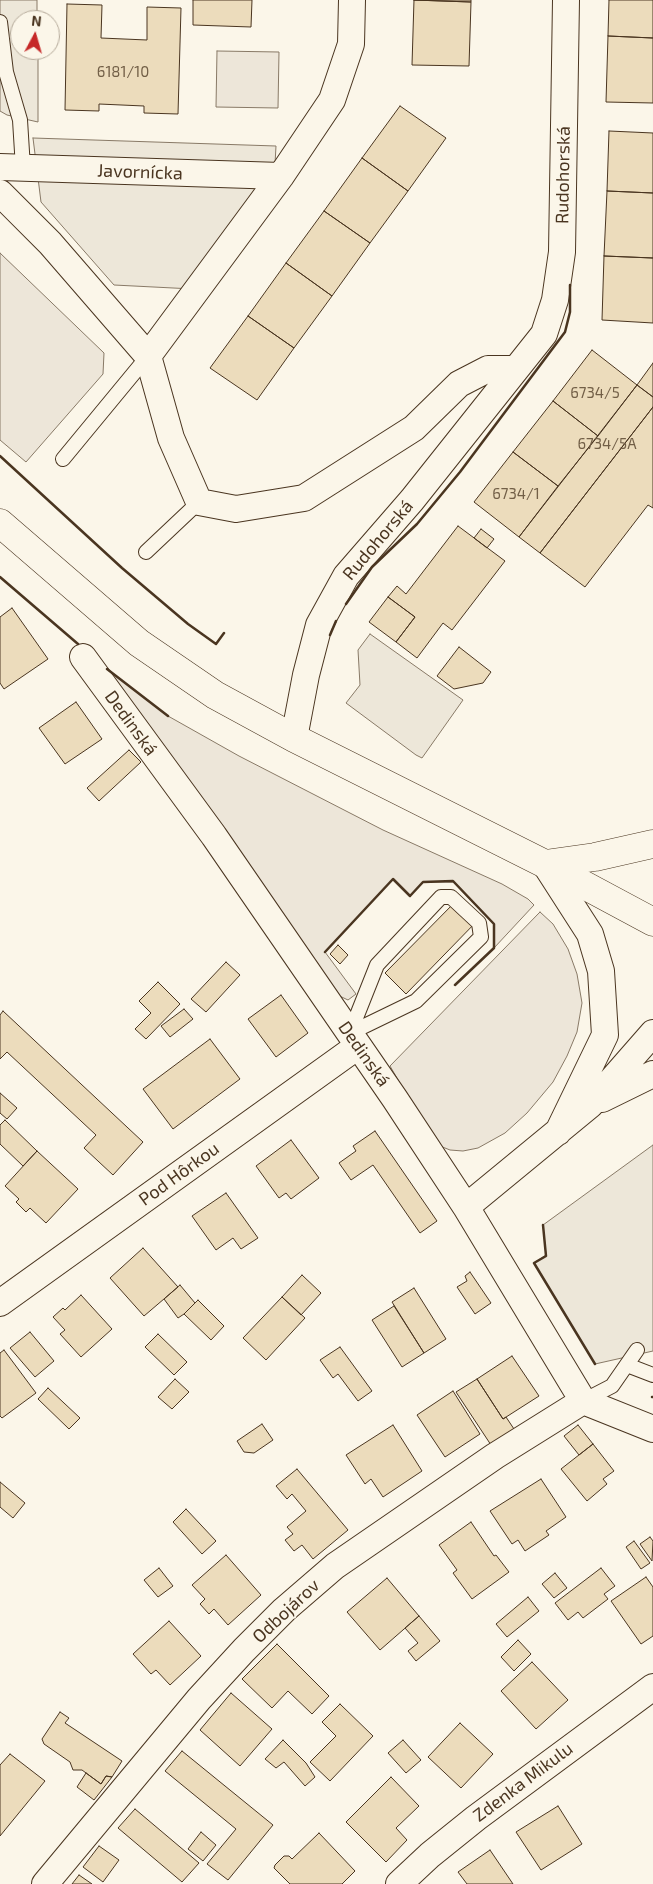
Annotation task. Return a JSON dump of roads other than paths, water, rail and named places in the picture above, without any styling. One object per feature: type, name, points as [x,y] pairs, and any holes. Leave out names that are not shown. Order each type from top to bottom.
[{"type":"street","points":[[148,356],[281,176],[332,100],[351,44],[352,0]]},
{"type":"street","name":"Rudohorská","points":[[294,738],[306,676],[319,625],[346,576],[412,500],[544,334],[555,300],[562,252],[566,0]]},
{"type":"street","name":"Javornícka","points":[[12,168],[281,176]]},
{"type":"street","points":[[0,193],[50,243],[148,356],[171,438],[199,502],[236,509],[304,498],[414,428],[459,384],[488,368],[516,368]]},
{"type":"street","points":[[0,523],[139,643],[215,695],[294,738],[545,864],[653,922]]},
{"type":"street","name":"Dedinská","points":[[83,657],[214,836],[395,1099],[466,1207],[583,1401]]},
{"type":"street","points":[[545,864],[595,857],[653,844]]},
{"type":"street","points":[[545,864],[590,934],[601,971],[605,1036],[558,1132]]},
{"type":"street","points":[[466,1207],[590,1105],[653,1033]]},
{"type":"street","name":"Pod Hôrkou","points":[[0,1303],[354,1040]]},
{"type":"street","points":[[590,1105],[653,1074]]},
{"type":"street","points":[[583,1401],[653,1429]]},
{"type":"street","name":"Odbojárov","points":[[45,1884],[199,1699],[284,1610],[335,1566],[495,1456],[583,1401]]},
{"type":"street","name":"Zdenka Mikulu","points":[[399,1884],[430,1855],[476,1818],[653,1687]]},
{"type":"lane","points":[[0,22],[6,72],[20,120],[12,168]]},
{"type":"lane","points":[[62,459],[148,356]]},
{"type":"lane","points":[[146,552],[199,502]]},
{"type":"lane","points":[[440,896],[451,897],[479,923],[481,936],[416,1001],[354,1040],[377,965],[440,896]]},
{"type":"lane","points":[[583,1401],[612,1386],[637,1350]]},
{"type":"lane","points":[[627,1365],[653,1375]]}]
